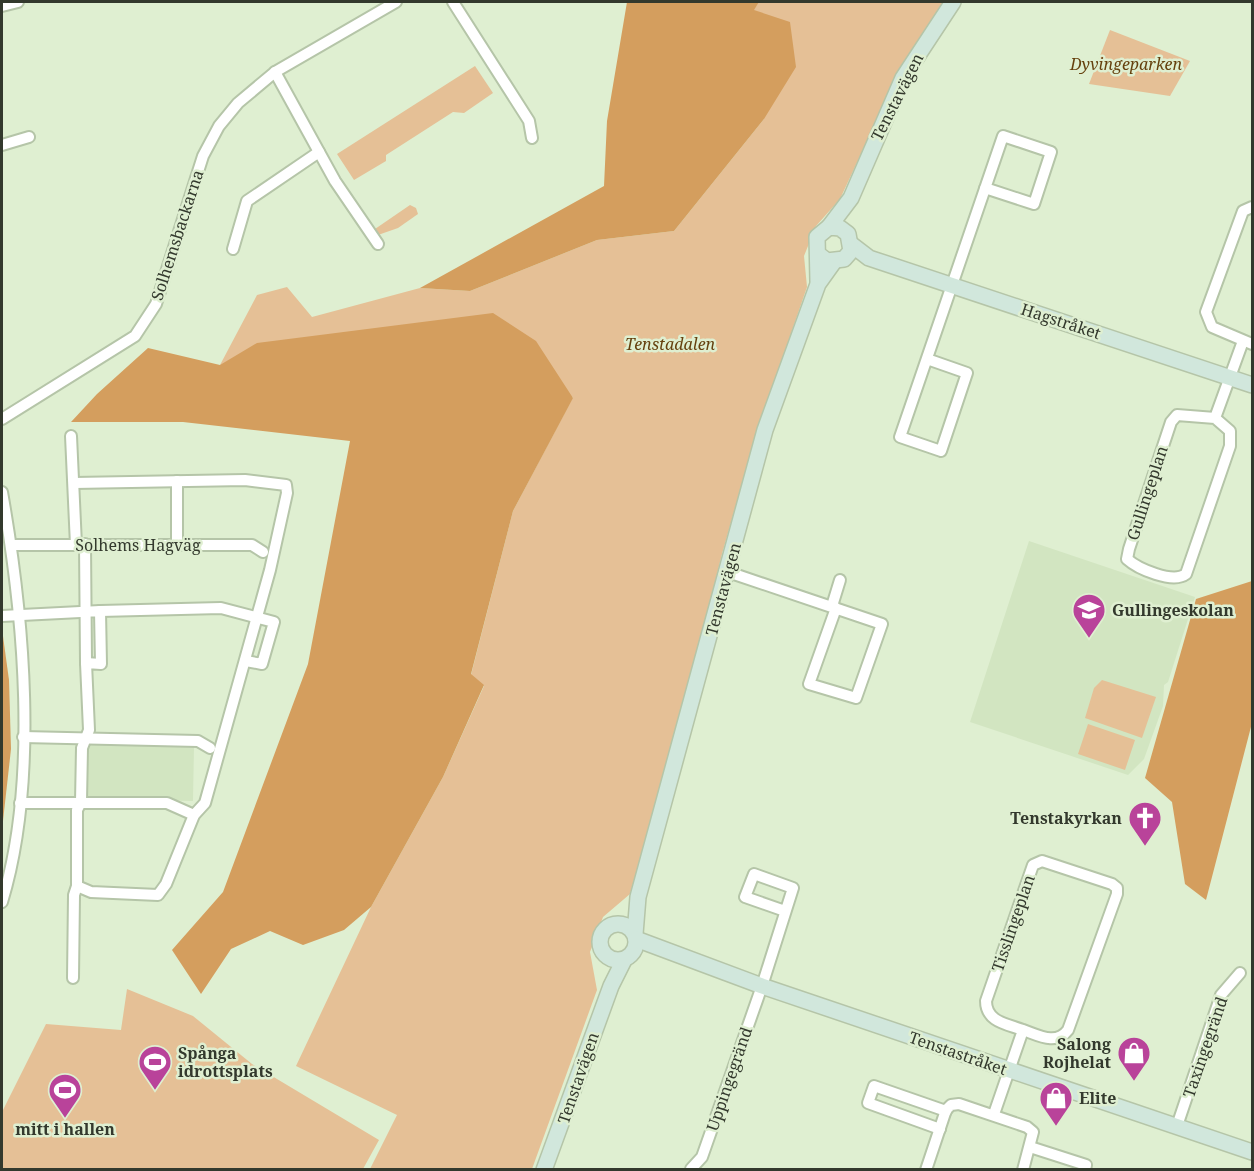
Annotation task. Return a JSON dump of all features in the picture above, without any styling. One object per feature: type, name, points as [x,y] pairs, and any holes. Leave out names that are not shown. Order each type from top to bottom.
[{"type":"street","points":[[2,6],[18,2]]},
{"type":"street","name":"Solhemsbackarna","points":[[2,419],[135,336],[156,303],[203,156],[219,126],[238,103],[275,72],[396,2]]},
{"type":"street","points":[[453,2],[529,121],[532,138]]},
{"type":"street","name":"Tenstavägen","points":[[845,230],[851,198],[903,78],[953,2]]},
{"type":"street","points":[[275,72],[319,152],[378,244]]},
{"type":"street","points":[[927,359],[967,373],[941,451],[900,437],[927,359],[985,188],[1003,136],[1051,152],[1034,204],[985,188]]},
{"type":"street","points":[[2,145],[29,137]]},
{"type":"street","points":[[233,249],[247,201],[319,152]]},
{"type":"street","name":"Tenstavägen","points":[[829,227],[851,198]]},
{"type":"street","points":[[1215,418],[1229,377],[1248,342],[1212,327],[1206,312],[1243,211],[1252,207]]},
{"type":"street","points":[[829,227],[845,230],[852,245],[838,261],[818,254],[817,237],[829,227]]},
{"type":"street","name":"Hagstråket","points":[[852,245],[869,258],[1252,385]]},
{"type":"street","name":"Tenstavägen","points":[[544,1170],[610,986],[632,947],[638,897],[765,430],[818,284],[818,254]]},
{"type":"street","name":"Hagstråket","points":[[838,261],[869,258]]},
{"type":"street","name":"Tenstavägen","points":[[818,284],[838,261]]},
{"type":"street","name":"Gullingeplan","points":[[1177,415],[1215,418],[1230,431],[1230,446],[1185,574],[1180,578],[1173,578],[1133,564],[1127,559],[1129,549],[1171,422],[1177,415]]},
{"type":"street","points":[[71,436],[86,611],[89,730],[82,748],[81,802],[77,810],[77,886],[74,895],[73,978]]},
{"type":"street","points":[[74,483],[246,480],[286,485],[287,493],[246,661],[205,803],[194,815],[166,885],[158,894],[91,892],[77,886]]},
{"type":"street","points":[[177,481],[177,545]]},
{"type":"street","points":[[2,492],[19,614],[23,737],[20,803],[11,871],[2,902]]},
{"type":"street","name":"Solhems Hagväg","points":[[11,544],[252,545],[263,552]]},
{"type":"street","points":[[728,572],[834,607],[882,624],[856,698],[809,684],[834,607],[840,580]]},
{"type":"street","points":[[2,616],[86,611],[221,608],[274,622],[262,664],[246,661]]},
{"type":"street","points":[[86,663],[101,664],[100,611]]},
{"type":"street","points":[[23,737],[198,741],[210,748]]},
{"type":"street","points":[[20,803],[167,803],[194,815]]},
{"type":"street","name":"Tisslingeplan","points":[[1042,861],[1112,884],[1117,888],[1117,894],[1068,1030],[1063,1036],[1051,1039],[1023,1030],[992,1019],[986,1011],[986,1001],[1033,865],[1042,861]]},
{"type":"street","name":"Tenstavägen","points":[[617,924],[622,913],[638,897]]},
{"type":"street","name":"Uppingegränd","points":[[691,1169],[702,1156],[762,986],[784,911]]},
{"type":"street","points":[[617,924],[628,926],[632,947],[614,960],[606,956],[600,948],[601,937],[607,927],[617,924]]},
{"type":"street","name":"Tenstastråket","points":[[632,947],[664,952],[1252,1152]]},
{"type":"street","name":"Tenstavägen","points":[[606,956],[610,986]]},
{"type":"street","name":"Taxingegränd","points":[[1177,1126],[1221,995],[1240,973]]},
{"type":"street","points":[[994,1114],[1023,1030]]},
{"type":"street","points":[[940,1129],[868,1103],[870,1095],[874,1086],[946,1111]]},
{"type":"street","points":[[926,1170],[946,1111],[951,1104],[959,1104],[994,1114],[1027,1127],[1033,1132],[1023,1170]]},
{"type":"street","points":[[1030,1147],[1086,1165],[1085,1170]]},
{"type":"shaded area","points":[[627,2],[759,2],[754,10],[790,22],[796,67],[764,119],[674,231],[597,240],[470,291],[420,288],[604,186],[607,121]]},
{"type":"shaded area","points":[[493,313],[536,341],[573,398],[513,511],[471,674],[484,685],[443,777],[371,907],[344,930],[303,945],[270,931],[231,949],[201,994],[172,950],[223,892],[308,664],[350,441],[183,422],[71,422],[97,394],[148,348],[220,365],[257,343]]},
{"type":"shaded area","name":"Gullingeskolan","points":[[1029,541],[1195,597],[1168,682],[1164,685],[1163,706],[1144,759],[1128,775],[970,722]]},
{"type":"shaded area","points":[[1252,581],[1252,723],[1206,900],[1185,884],[1172,802],[1145,778],[1196,599]]},
{"type":"shaded area","points":[[2,629],[9,680],[11,749],[2,830]]},
{"type":"shaded area","points":[[86,744],[194,746],[193,801],[85,799]]},
{"type":"green space","name":"Tenstadalen","points":[[759,2],[946,2],[875,124],[840,199],[816,226],[804,256],[807,287],[754,442],[722,554],[677,735],[630,894],[603,917],[590,952],[597,990],[532,1169],[370,1169],[397,1115],[296,1066],[371,907],[443,777],[484,686],[471,675],[513,511],[573,397],[220,365],[257,295],[287,287],[312,317],[420,288],[470,291],[597,240],[674,231],[764,119],[753,10]]},
{"type":"green space","name":"Dyvingeparken","points":[[1110,30],[1190,61],[1170,96],[1089,84]]},
{"type":"green space","points":[[475,66],[493,93],[464,113],[453,112],[386,155],[386,161],[354,180],[337,154]]},
{"type":"green space","points":[[410,205],[416,208],[418,214],[398,228],[378,235],[375,229]]},
{"type":"green space","points":[[1102,680],[1156,697],[1142,738],[1085,718],[1094,688]]},
{"type":"green space","points":[[1088,724],[1135,740],[1125,770],[1078,754]]},
{"type":"green space","name":"Spånga idrottsplats","points":[[127,989],[193,1016],[252,1064],[379,1140],[363,1169],[2,1169],[2,1112],[46,1024],[121,1030]]},
{"type":"place","name":"Gullingeskolan","points":[[1089,639]]},
{"type":"place","name":"Tenstakyrkan","points":[[1145,847]]},
{"type":"place","name":"Salong Rojhelat","points":[[1134,1082]]},
{"type":"place","name":"Spånga idrottsplats","points":[[155,1091]]},
{"type":"place","name":"mitt i hallen","points":[[65,1119]]},
{"type":"place","name":"Elite","points":[[1056,1127]]}]
